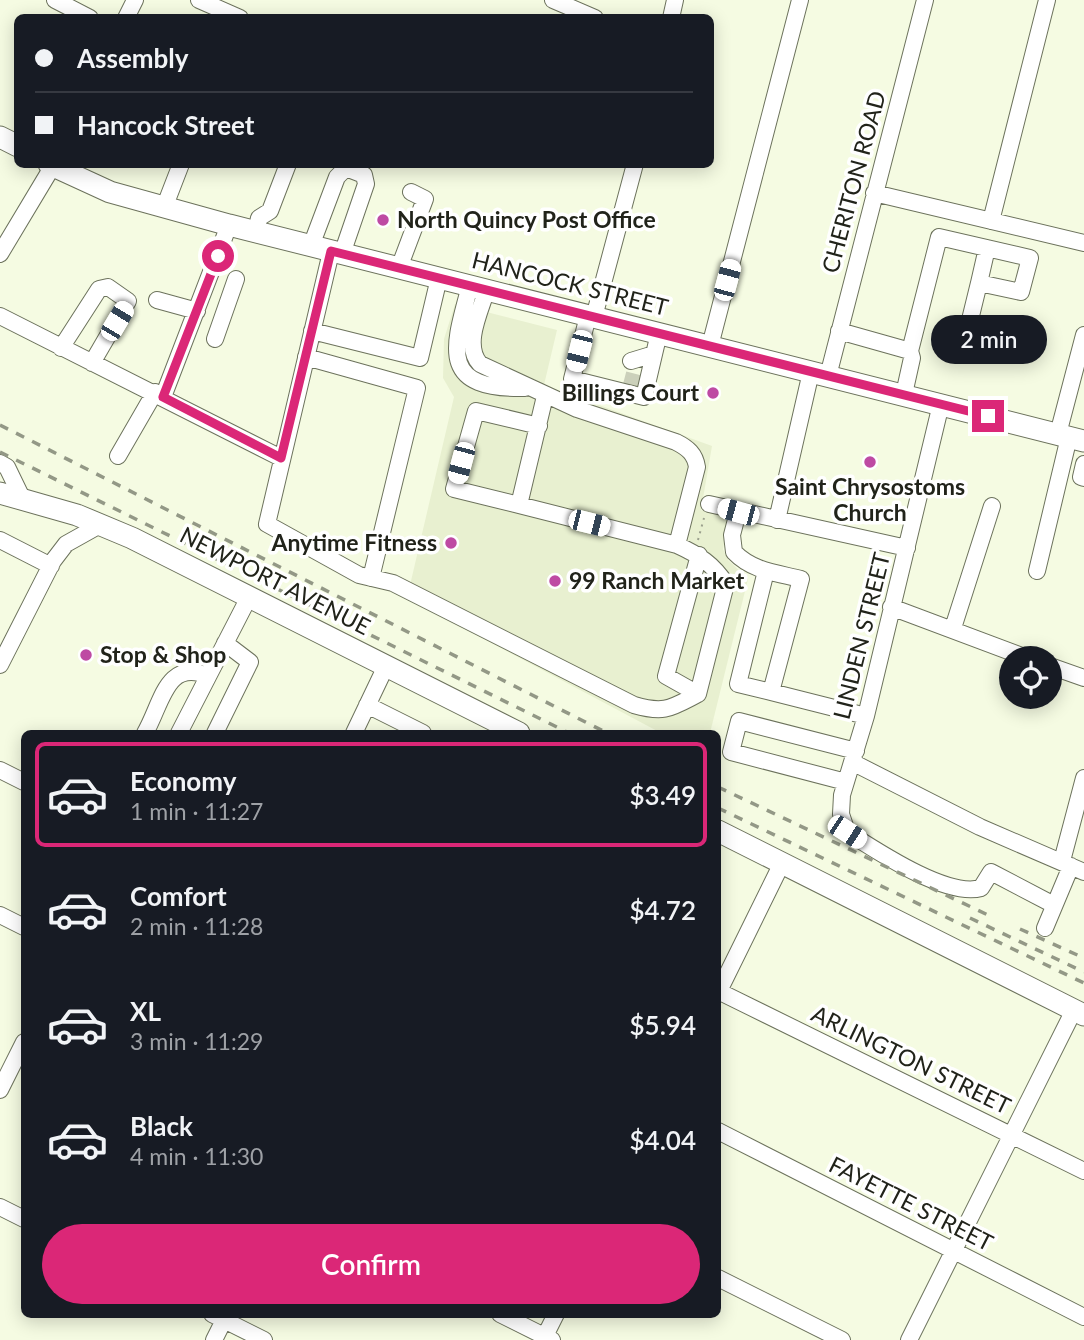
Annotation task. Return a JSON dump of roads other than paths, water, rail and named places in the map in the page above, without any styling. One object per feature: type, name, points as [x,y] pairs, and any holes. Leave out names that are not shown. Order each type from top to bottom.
[{"type":"main road","name":"HANCOCK STREET","points":[[58,168],[98,188],[164,208],[591,316],[656,343],[710,346],[1070,437]]},
{"type":"main road","name":"NEWPORT AVENUE","points":[[0,493],[100,525],[511,730]]},
{"type":"main road","points":[[721,832],[1079,1013]]},
{"type":"street","points":[[553,0],[586,14]]},
{"type":"street","points":[[710,346],[800,0]]},
{"type":"street","name":"CHERITON ROAD","points":[[777,520],[819,374],[839,331],[925,0]]},
{"type":"street","points":[[991,222],[1047,0]]},
{"type":"street","points":[[65,3],[83,14]]},
{"type":"street","points":[[207,8],[227,14]]},
{"type":"street","points":[[0,254],[50,168]]},
{"type":"street","points":[[164,208],[179,168]]},
{"type":"street","points":[[256,232],[259,218],[270,211],[286,168]]},
{"type":"street","points":[[343,168],[337,177],[328,251],[312,331],[267,524],[335,562],[371,578],[393,583],[634,705],[655,711],[666,710],[698,694],[726,584],[716,567],[698,549],[454,489],[475,411],[539,426]]},
{"type":"street","points":[[328,251],[366,184],[364,175],[348,168]]},
{"type":"street","points":[[573,377],[634,168]]},
{"type":"street","points":[[399,268],[425,198],[411,192]]},
{"type":"street","points":[[874,193],[1084,243]]},
{"type":"street","points":[[118,456],[159,395],[197,310],[229,225]]},
{"type":"street","points":[[904,394],[912,358],[910,351],[939,237],[1030,258],[1021,292],[979,282]]},
{"type":"street","points":[[968,328],[987,248]]},
{"type":"street","points":[[371,578],[423,366],[420,358],[439,278]]},
{"type":"street","points":[[215,339],[236,279]]},
{"type":"street","points":[[61,348],[99,289],[108,287],[128,301],[92,363]]},
{"type":"street","points":[[479,288],[473,356],[488,369],[514,377],[525,388],[545,396],[688,448],[696,458],[697,467],[677,545]]},
{"type":"street","points":[[204,291],[229,299]]},
{"type":"street","points":[[157,300],[197,310]]},
{"type":"street","points":[[0,316],[281,458]]},
{"type":"street","points":[[312,331],[420,358]]},
{"type":"street","points":[[839,331],[910,351]]},
{"type":"street","points":[[1037,571],[1070,437],[1084,335]]},
{"type":"street","points":[[573,377],[643,397],[656,343]]},
{"type":"street","points":[[634,362],[656,343]]},
{"type":"street","points":[[306,357],[417,388]]},
{"type":"street","points":[[573,377],[630,389]]},
{"type":"street","points":[[519,505],[545,396]]},
{"type":"street","name":"LINDEN STREET","points":[[844,789],[866,716],[941,404]]},
{"type":"street","points":[[0,463],[7,467],[22,498]]},
{"type":"street","points":[[1084,464],[1081,478],[1084,478]]},
{"type":"street","points":[[709,504],[906,548]]},
{"type":"street","points":[[953,628],[992,506]]},
{"type":"street","points":[[738,512],[732,535],[734,552],[743,562],[801,579],[771,692]]},
{"type":"street","points":[[0,665],[52,564],[66,544],[100,525]]},
{"type":"street","points":[[0,540],[52,564]]},
{"type":"street","points":[[698,549],[666,676],[698,694]]},
{"type":"street","points":[[766,570],[738,684],[866,716]]},
{"type":"street","points":[[181,730],[249,597]]},
{"type":"street","points":[[891,607],[999,647]]},
{"type":"street","points":[[216,730],[250,663],[225,643]]},
{"type":"street","points":[[355,730],[386,666]]},
{"type":"street","points":[[147,730],[176,675],[187,670],[208,676]]},
{"type":"street","points":[[1062,670],[1084,678]]},
{"type":"street","points":[[367,705],[416,730]]},
{"type":"street","points":[[1054,905],[990,872],[981,888],[970,892],[909,868],[847,832],[841,814],[844,789],[731,752],[739,720],[854,757],[980,827],[1072,867]]},
{"type":"street","points":[[0,770],[21,780]]},
{"type":"street","points":[[1045,928],[1072,867],[1084,778]]},
{"type":"street","points":[[721,986],[782,863]]},
{"type":"street","points":[[0,915],[21,926]]},
{"type":"street","name":"ARLINGTON STREET","points":[[721,993],[1084,1171]]},
{"type":"street","points":[[909,1340],[953,1250],[1079,1013]]},
{"type":"street","points":[[0,1090],[21,1048]]},
{"type":"street","name":"FAYETTE STREET","points":[[721,1133],[1084,1317]]},
{"type":"street","points":[[0,1207],[21,1218]]},
{"type":"street","points":[[721,1280],[842,1340]]},
{"type":"street","points":[[214,1340],[220,1318]]},
{"type":"street","points":[[225,1318],[264,1340]]},
{"type":"street","points":[[507,1318],[546,1339],[554,1318]]},
{"type":"tunnel","points":[[630,389],[637,362]]},
{"type":"railway","points":[[0,425],[601,730]]},
{"type":"railway","points":[[0,452],[563,730]]},
{"type":"railway","points":[[721,788],[988,915]]},
{"type":"railway","points":[[721,809],[1084,983]]},
{"type":"railway","points":[[970,918],[1084,972]]},
{"type":"railway","points":[[1020,929],[1084,958]]},
{"type":"place","name":"North Quincy Post Office","points":[[383,220]]},
{"type":"place","name":"Billings Court","points":[[713,393]]},
{"type":"place","name":"Saint Chrysostoms Church","points":[[870,462]]},
{"type":"place","name":"Anytime Fitness","points":[[451,543]]},
{"type":"place","name":"99 Ranch Market","points":[[555,581]]},
{"type":"place","name":"Stop & Shop","points":[[86,655]]}]
